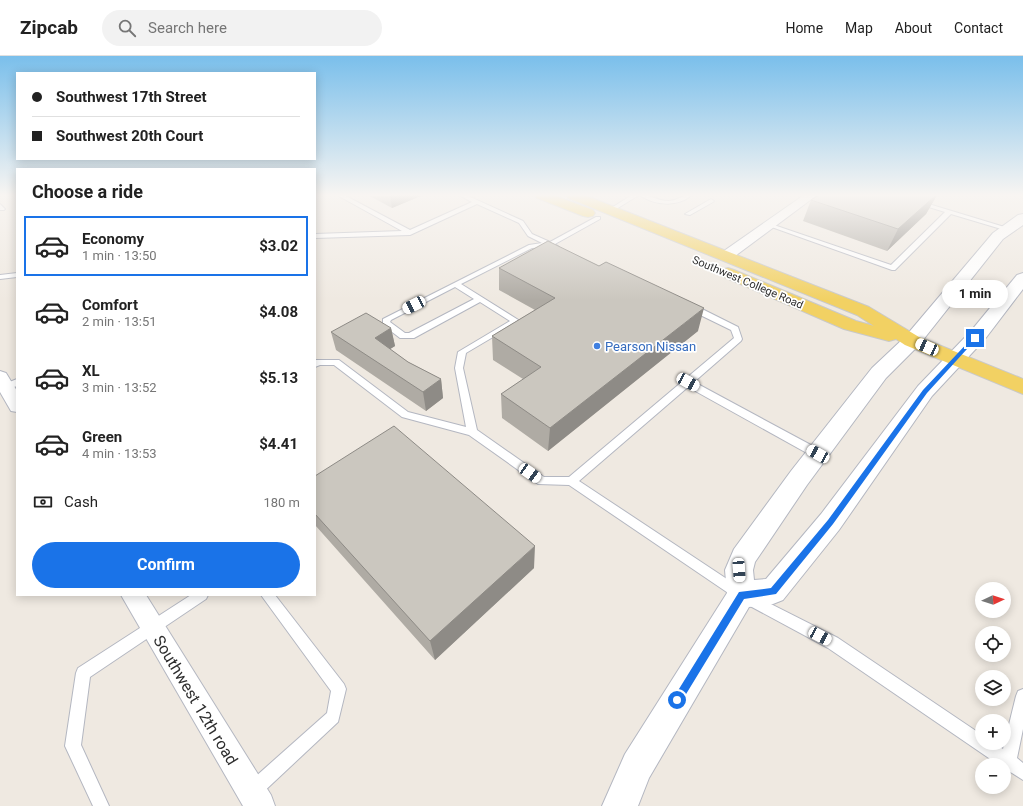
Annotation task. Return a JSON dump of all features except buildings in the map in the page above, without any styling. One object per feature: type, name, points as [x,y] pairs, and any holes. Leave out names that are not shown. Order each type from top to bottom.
[{"type":"main road","name":"Southwest College Road","points":[[639,230],[850,325],[912,341],[1023,387]]},
{"type":"main road","name":"Southwest College Road","points":[[650,230],[726,256],[863,311],[912,341]]},
{"type":"main road","points":[[620,806],[637,766],[742,595],[739,570],[743,558],[799,478],[879,373],[912,341],[998,236],[1007,230]]},
{"type":"main road","points":[[742,595],[773,592],[830,522],[925,391],[978,335],[1023,278]]},
{"type":"street","points":[[726,256],[761,230]]},
{"type":"street","points":[[7,382],[16,404]]},
{"type":"street","name":"Southwest 12th road","points":[[134,596],[256,799]]},
{"type":"lane","points":[[404,230],[410,233]]},
{"type":"lane","points":[[316,236],[410,233],[417,230]]},
{"type":"lane","points":[[527,230],[530,235],[562,251]]},
{"type":"lane","points":[[480,299],[411,336],[403,336],[386,323],[387,319],[531,246],[549,244],[575,230]]},
{"type":"lane","points":[[782,230],[892,268],[931,230]]},
{"type":"lane","points":[[0,277],[16,275]]},
{"type":"lane","points":[[455,284],[516,321],[462,352],[459,368],[472,432]]},
{"type":"lane","points":[[571,481],[738,339],[735,329],[686,304]]},
{"type":"lane","points":[[316,364],[319,362],[336,362],[405,415],[472,432],[542,481],[571,481],[742,595],[833,643],[1002,758]]},
{"type":"lane","points":[[688,382],[818,454]]},
{"type":"lane","points":[[101,806],[73,746],[83,673],[200,596]]},
{"type":"lane","points":[[256,799],[333,717],[339,689],[268,596]]},
{"type":"lane","points":[[1009,758],[1023,696]]},
{"type":"lane","points":[[1011,764],[1023,772]]},
{"type":"place","name":"Pearson Nissan","points":[[597,346]]},
{"type":"route","points":[[677,700],[742,595],[773,592],[830,522],[925,391],[975,338]]}]
